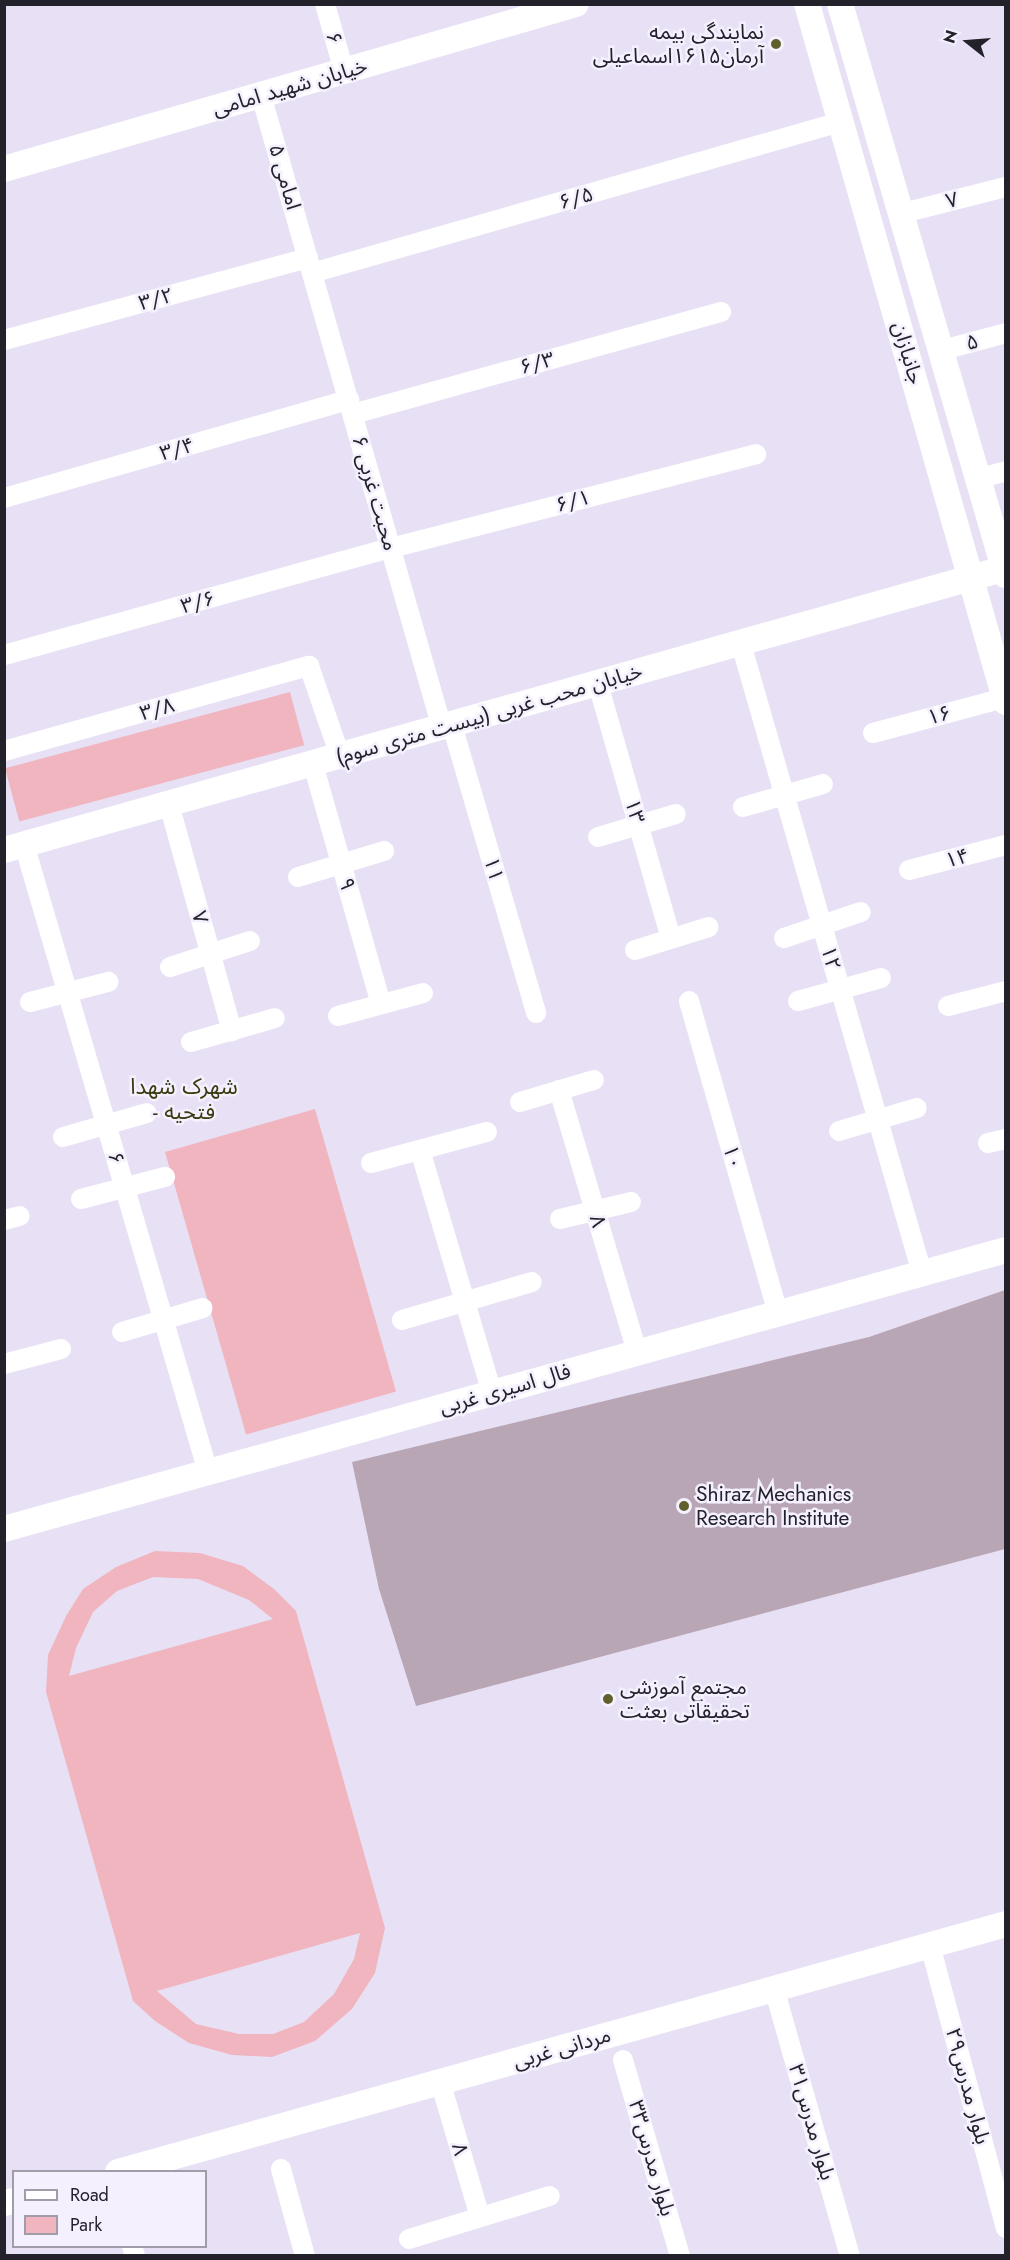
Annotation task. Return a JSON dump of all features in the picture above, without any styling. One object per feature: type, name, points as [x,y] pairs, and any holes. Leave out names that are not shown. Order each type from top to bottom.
[{"type":"street","name":"۶","points":[[325,4],[344,71]]},
{"type":"street","name":"خیابان شهید امامی","points":[[4,169],[576,4]]},
{"type":"street","name":"جانبازان","points":[[807,4],[973,579],[1005,700]]},
{"type":"street","name":"جانبازان","points":[[840,4],[899,214],[1005,570]]},
{"type":"street","name":"امامی ۵","points":[[261,95],[310,266]]},
{"type":"street","name":"۶/۵","points":[[310,266],[840,122]]},
{"type":"street","name":"۷","points":[[899,214],[1005,187]]},
{"type":"street","points":[[870,223],[899,214]]},
{"type":"street","name":"۳/۲","points":[[4,340],[310,266]]},
{"type":"street","name":"محبت غربی ۶","points":[[310,266],[391,548],[447,726]]},
{"type":"street","name":"۶/۳","points":[[350,407],[721,312]]},
{"type":"street","name":"۵","points":[[939,351],[1005,333]]},
{"type":"street","name":"۳/۴","points":[[4,498],[350,407]]},
{"type":"street","name":"۶/۱","points":[[391,548],[756,454]]},
{"type":"street","points":[[977,479],[1005,471]]},
{"type":"street","name":"۳/۶","points":[[4,655],[391,548]]},
{"type":"street","name":"خیابان محب غربی (بیست متری سوم)","points":[[14,847],[1005,570]]},
{"type":"street","name":"۱۲","points":[[741,644],[922,1273]]},
{"type":"street","name":"۳/۸","points":[[4,752],[309,666],[339,756]]},
{"type":"street","name":"۱۳","points":[[598,684],[671,938]]},
{"type":"street","name":"۱۶","points":[[873,733],[1005,700]]},
{"type":"street","name":"۱۱","points":[[447,726],[536,1013]]},
{"type":"street","name":"۹","points":[[313,764],[381,1004]]},
{"type":"street","points":[[743,807],[823,784]]},
{"type":"street","name":"۷","points":[[169,804],[232,1031]]},
{"type":"street","points":[[598,837],[676,814]]},
{"type":"street","name":"۱۴","points":[[909,870],[1005,845]]},
{"type":"street","name":"۶","points":[[14,847],[68,992],[208,1472]]},
{"type":"street","points":[[298,877],[384,851]]},
{"type":"street","points":[[784,938],[861,912]]},
{"type":"street","points":[[635,950],[709,927]]},
{"type":"street","points":[[170,967],[250,941]]},
{"type":"street","points":[[798,1001],[881,978]]},
{"type":"street","points":[[30,1002],[108,982]]},
{"type":"street","points":[[948,1006],[1005,991]]},
{"type":"street","points":[[338,1016],[423,993]]},
{"type":"street","name":"۱۰","points":[[689,1002],[778,1313]]},
{"type":"street","points":[[191,1042],[275,1018]]},
{"type":"street","points":[[520,1102],[594,1080]]},
{"type":"street","name":"۸","points":[[559,1090],[637,1353]]},
{"type":"street","points":[[839,1131],[917,1108]]},
{"type":"street","points":[[63,1137],[147,1113]]},
{"type":"street","points":[[371,1163],[487,1132]]},
{"type":"street","points":[[420,1150],[492,1393]]},
{"type":"street","points":[[81,1199],[165,1177]]},
{"type":"street","points":[[560,1219],[631,1202]]},
{"type":"street","name":"فال اسیری غربی","points":[[6,1523],[208,1472],[1005,1250]]},
{"type":"street","points":[[402,1320],[531,1282]]},
{"type":"street","points":[[122,1332],[203,1308]]},
{"type":"street","points":[[4,1364],[61,1349]]},
{"type":"street","name":"مردانی غربی","points":[[125,2170],[1005,1924]]},
{"type":"street","name":"۲۹بلوار مدرس","points":[[930,1945],[1005,2228]]},
{"type":"street","name":"بلوار مدرس۳۱","points":[[774,1988],[850,2256]]},
{"type":"street","name":"بلوار مدرس۳۳","points":[[623,2060],[680,2256]]},
{"type":"street","name":"۸","points":[[440,2081],[480,2217]]},
{"type":"street","points":[[281,2169],[305,2256]]},
{"type":"street","points":[[409,2239],[550,2196]]},
{"type":"green space","points":[[290,692],[304,745],[19,821],[5,768]]},
{"type":"green space","points":[[315,1109],[396,1392],[246,1435],[165,1152]]},
{"type":"green space","points":[[155,1551],[200,1553],[243,1566],[274,1589],[296,1611],[385,1928],[375,1973],[352,2009],[315,2041],[272,2057],[232,2055],[189,2043],[155,2021],[133,2001],[46,1692],[48,1655],[66,1616],[83,1589],[116,1567]],"holes":[[[153,1577],[198,1579],[249,1600],[273,1619],[69,1676],[76,1648],[93,1612],[117,1591]],[[360,1933],[354,1959],[334,1994],[304,2022],[273,2034],[239,2034],[196,2024],[157,1991]]]},
{"type":"building","name":"Shiraz Mechanics Research Institute","points":[[1005,1290],[1005,1549],[416,1706],[379,1589],[352,1462],[869,1337]]},
{"type":"place","name":"نمایندگی بیمه آرمان۱۶۱۵اسماعیلی","points":[[776,44]]},
{"type":"place","name":"Shiraz Mechanics Research Institute","points":[[684,1506]]},
{"type":"place","name":"مجتمع آموزشی تحقیقاتی بعثت","points":[[608,1699]]},
{"type":"district","name":"شهرک شهدا - فتحیه","points":[[184,1098]]}]
